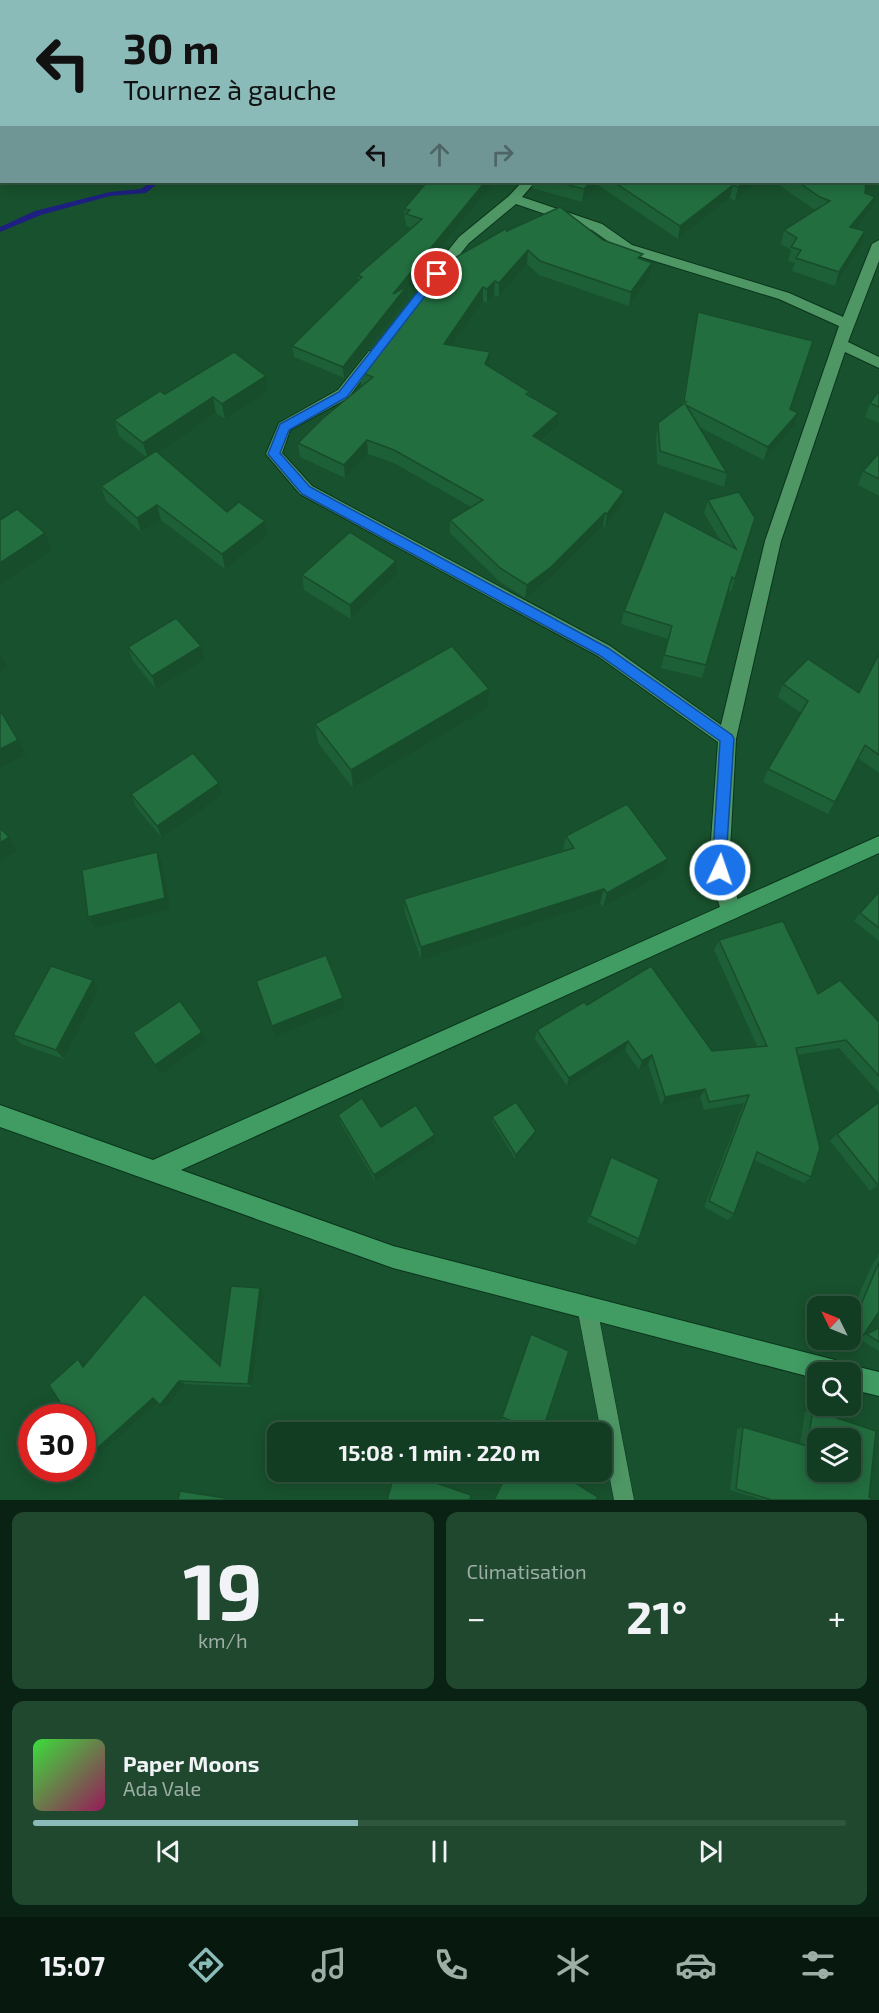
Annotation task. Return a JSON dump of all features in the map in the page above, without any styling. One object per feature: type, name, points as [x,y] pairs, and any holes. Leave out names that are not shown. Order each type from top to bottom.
[{"type":"street","points":[[421,294],[464,240],[514,199],[528,183]]},
{"type":"street","points":[[514,199],[597,227],[627,248],[784,296],[847,324]]},
{"type":"street","points":[[731,911],[720,870],[727,739],[772,541],[847,324],[879,244]]},
{"type":"street","points":[[385,340],[343,394],[284,427],[274,454],[280,461],[306,490],[604,651],[727,739]]},
{"type":"street","points":[[840,344],[879,363]]},
{"type":"street","points":[[154,1170],[879,844]]},
{"type":"street","points":[[0,1116],[393,1257],[807,1365]]},
{"type":"street","points":[[861,1380],[879,1384]]},
{"type":"lane","points":[[587,1307],[624,1500]]},
{"type":"building","points":[[426,183],[484,183],[393,294],[407,286],[343,367],[292,346],[362,277],[358,275],[422,219],[406,214],[410,210],[404,209]]},
{"type":"building","points":[[561,183],[590,183],[584,189]]},
{"type":"building","points":[[616,183],[743,183],[738,187],[733,185],[680,226]]},
{"type":"building","points":[[799,183],[866,183],[865,193],[875,197],[850,227],[865,231],[839,272],[796,258],[801,250],[791,247],[797,238],[784,230],[830,201]]},
{"type":"building","points":[[560,207],[603,240],[643,254],[638,258],[652,263],[631,292],[540,261],[528,250],[499,283],[495,281],[487,289],[483,287],[444,344],[490,352],[485,364],[530,392],[526,394],[559,413],[533,436],[624,491],[607,514],[605,513],[551,567],[527,585],[500,568],[450,520],[483,500],[394,450],[367,440],[344,465],[298,443],[322,419],[373,377],[360,372],[446,263],[505,229],[507,231]]},
{"type":"building","points":[[698,312],[813,341],[790,409],[798,413],[768,447],[686,405],[727,473],[660,451],[658,423],[686,402],[684,401]]},
{"type":"building","points":[[234,352],[266,376],[222,404],[213,397],[143,443],[114,420],[160,391],[165,394]]},
{"type":"building","points":[[879,391],[879,407],[870,403]]},
{"type":"building","points":[[156,451],[227,512],[239,502],[265,521],[222,554],[157,505],[137,518],[101,486]]},
{"type":"building","points":[[879,453],[879,479],[863,471]]},
{"type":"building","points":[[739,492],[755,518],[735,579],[732,577],[706,665],[664,655],[672,626],[624,611],[664,511],[736,549],[708,500]]},
{"type":"building","points":[[17,509],[45,533],[0,563],[0,520]]},
{"type":"building","points":[[350,532],[396,561],[350,605],[302,575]]},
{"type":"building","points":[[176,618],[201,646],[152,676],[128,647]]},
{"type":"building","points":[[452,646],[489,689],[351,770],[315,724]]},
{"type":"building","points":[[879,654],[879,755],[865,745],[835,802],[768,769],[808,701],[783,684],[808,659],[859,693]]},
{"type":"building","points":[[0,710],[18,740],[0,749]]},
{"type":"building","points":[[193,753],[219,783],[157,826],[131,794]]},
{"type":"building","points":[[627,804],[668,859],[607,893],[604,889],[421,947],[404,899],[574,848],[566,836]]},
{"type":"building","points":[[0,828],[9,837],[0,843]]},
{"type":"building","points":[[157,852],[165,898],[88,917],[82,870]]},
{"type":"building","points":[[879,892],[879,928],[860,913]]},
{"type":"building","points":[[783,921],[818,994],[840,980],[879,1022],[879,1076],[846,1040],[796,1048],[820,1148],[811,1177],[757,1152],[734,1214],[709,1201],[749,1095],[709,1102],[705,1089],[665,1097],[652,1055],[642,1061],[628,1041],[569,1078],[537,1030],[584,1002],[587,1005],[651,966],[712,1051],[767,1046],[719,940]]},
{"type":"building","points":[[326,955],[343,998],[272,1026],[256,981]]},
{"type":"building","points":[[51,966],[93,980],[56,1050],[13,1035]]},
{"type":"building","points":[[180,1001],[202,1032],[155,1065],[133,1033]]},
{"type":"building","points":[[362,1098],[381,1127],[416,1105],[435,1135],[374,1175],[338,1115]]},
{"type":"building","points":[[516,1102],[536,1131],[516,1155],[492,1117]]},
{"type":"building","points":[[879,1102],[879,1184],[878,1185],[837,1134]]},
{"type":"building","points":[[611,1157],[659,1179],[639,1239],[590,1216]]},
{"type":"building","points":[[879,1262],[879,1312],[861,1339],[861,1305]]},
{"type":"building","points":[[231,1286],[260,1288],[248,1384],[179,1381],[160,1405],[153,1398],[96,1449],[96,1404],[61,1404],[49,1385],[78,1359],[83,1367],[144,1294],[220,1366]]},
{"type":"building","points":[[879,1328],[879,1342],[867,1334]]},
{"type":"building","points":[[531,1334],[569,1351],[545,1422],[513,1422],[502,1417]]},
{"type":"building","points":[[812,1416],[831,1416],[876,1431],[869,1497],[874,1500],[772,1500],[736,1489],[743,1427],[807,1446],[807,1482],[861,1482],[861,1428],[810,1428]]},
{"type":"building","points":[[392,1482],[433,1482],[471,1495],[470,1500],[387,1500]]},
{"type":"building","points":[[503,1482],[574,1482],[598,1497],[596,1500],[494,1500]]},
{"type":"building","points":[[180,1491],[225,1498],[224,1500],[178,1500]]},
{"type":"waterway","points":[[0,230],[38,213],[110,194],[143,191],[154,183]]},
{"type":"route","points":[[437,274],[343,394],[284,427],[274,454],[306,490],[604,651],[727,739],[720,870]]}]
